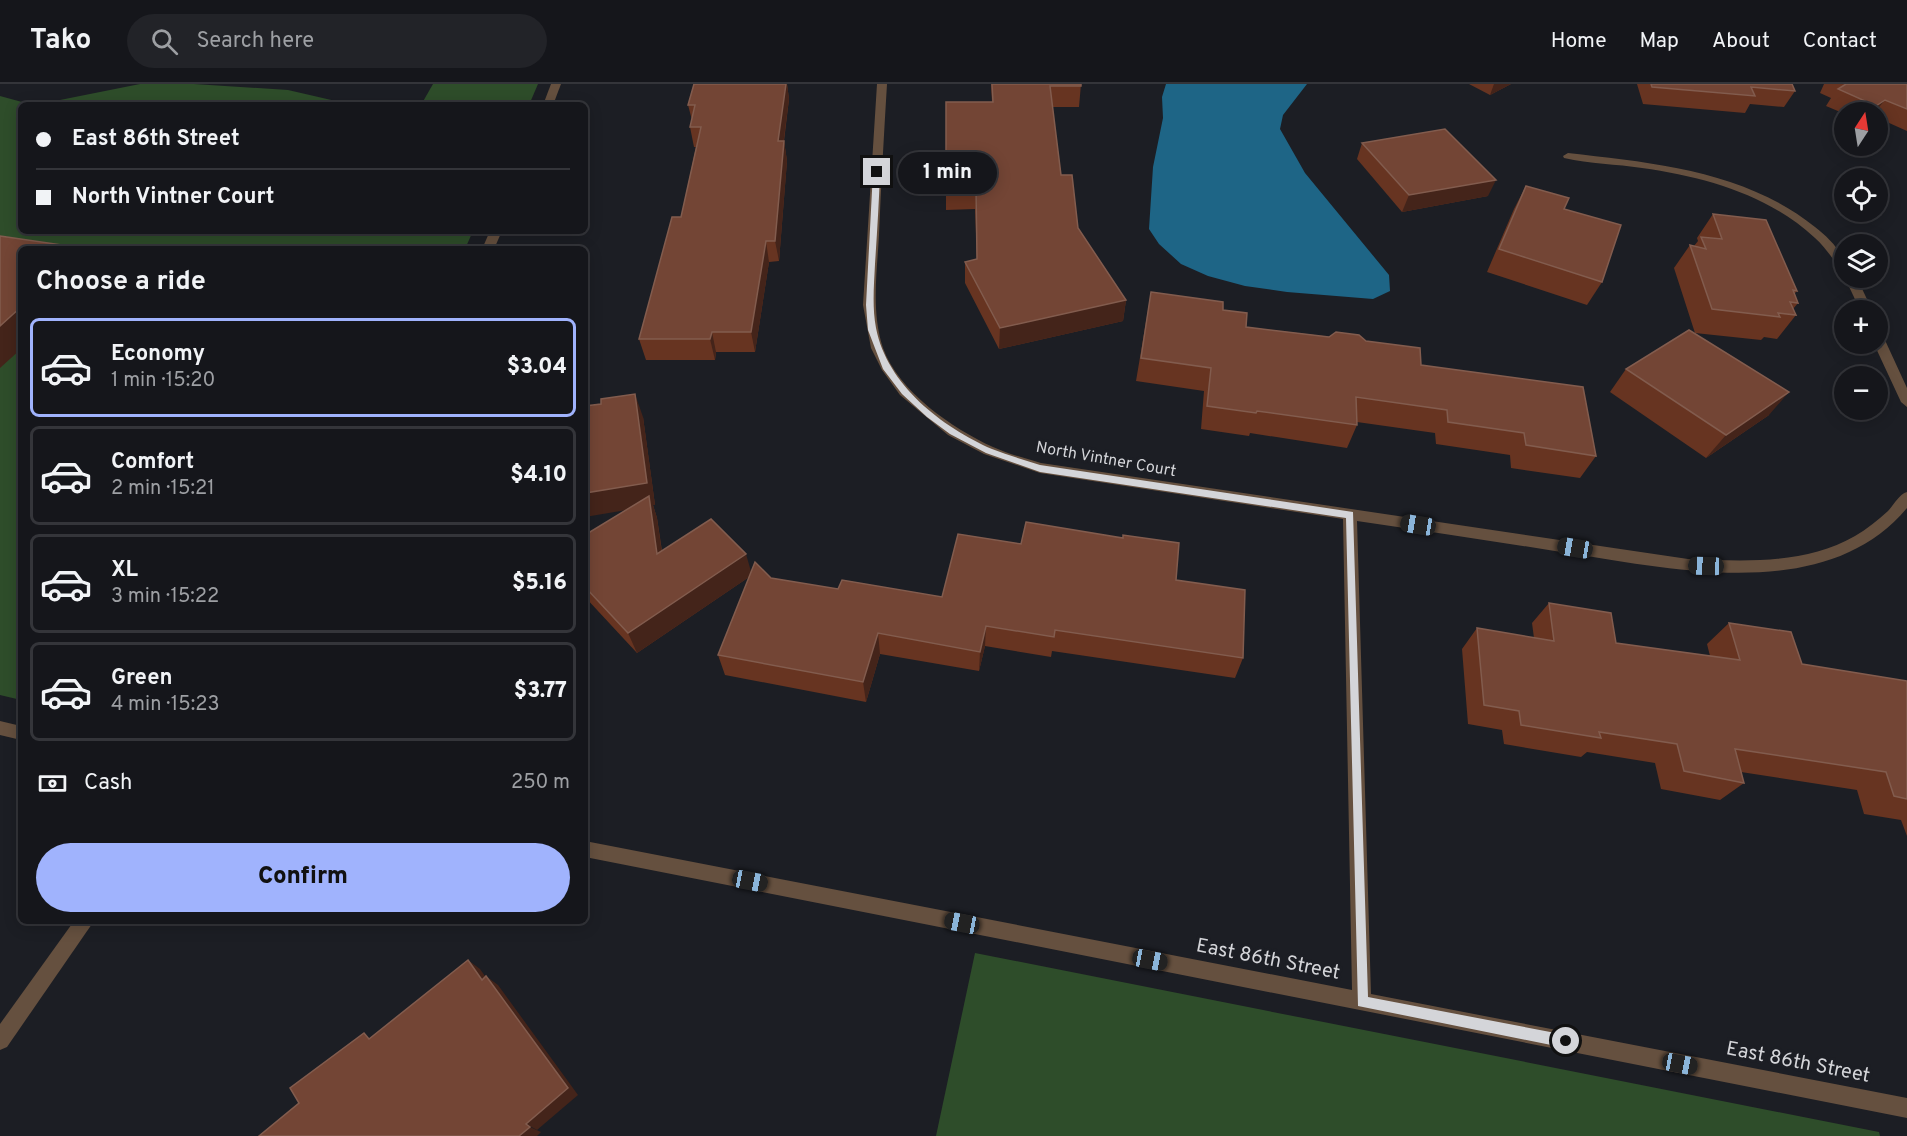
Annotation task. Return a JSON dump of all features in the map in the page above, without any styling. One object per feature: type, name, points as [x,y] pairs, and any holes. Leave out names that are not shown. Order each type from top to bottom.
[{"type":"street","points":[[549,102],[556,84]]},
{"type":"street","name":"North Vintner Court","points":[[882,84],[870,311],[872,330],[883,360],[905,392],[953,432],[989,451],[1040,468],[1688,565],[1754,566],[1809,561],[1859,543],[1893,514],[1907,497]]},
{"type":"street","points":[[1568,156],[1685,170],[1738,187],[1763,198],[1798,219],[1823,240],[1834,254]]},
{"type":"street","points":[[1885,354],[1907,402]]},
{"type":"street","points":[[1350,515],[1362,1002]]},
{"type":"street","points":[[0,728],[18,732]]},
{"type":"street","name":"East 86th Street","points":[[588,850],[1907,1108]]},
{"type":"street","points":[[0,1040],[83,924]]},
{"type":"green space","points":[[140,84],[194,84],[288,90],[340,102],[50,102]]},
{"type":"green space","points":[[433,84],[538,84],[530,102],[423,102]]},
{"type":"green space","points":[[0,96],[22,102],[18,102],[18,234],[472,234],[466,246],[18,246],[18,699],[0,695]]},
{"type":"green space","points":[[975,953],[1879,1132],[1880,1136],[936,1136]]},
{"type":"water","points":[[1166,84],[1307,84],[1283,115],[1280,129],[1305,173],[1389,275],[1390,291],[1373,299],[1245,286],[1208,276],[1181,264],[1159,244],[1149,229],[1153,167],[1163,118],[1162,97]]},
{"type":"building","points":[[694,84],[786,84],[778,141],[784,141],[775,241],[766,241],[751,332],[712,332],[710,339],[639,339],[672,217],[681,217],[701,127],[690,127],[695,105],[688,105]]},
{"type":"building","points":[[992,84],[1081,84],[1081,86],[1050,86],[1061,175],[1072,175],[1078,228],[1126,300],[1000,328],[965,262],[977,259],[976,188],[946,189],[946,102],[993,102]]},
{"type":"building","points":[[1651,84],[1792,84],[1795,91],[1751,87],[1755,96],[1652,87]]},
{"type":"building","points":[[1846,84],[1907,84],[1907,109],[1885,100],[1867,102],[1838,89]]},
{"type":"building","points":[[1445,129],[1496,180],[1409,195],[1362,143]]},
{"type":"building","points":[[1526,186],[1569,198],[1564,209],[1621,225],[1602,282],[1499,249]]},
{"type":"building","points":[[1713,214],[1766,220],[1797,291],[1793,290],[1798,303],[1790,302],[1796,315],[1778,313],[1780,317],[1712,309],[1690,245],[1706,249],[1701,237],[1722,239]]},
{"type":"building","points":[[0,236],[62,245],[18,246],[18,310],[0,326]]},
{"type":"building","points":[[1151,292],[1223,302],[1223,310],[1247,313],[1246,327],[1329,337],[1336,332],[1359,335],[1366,341],[1420,348],[1421,365],[1583,387],[1596,456],[1526,445],[1524,433],[1448,422],[1447,410],[1356,397],[1357,425],[1207,406],[1211,368],[1141,358]]},
{"type":"building","points":[[1689,330],[1789,392],[1726,435],[1626,369]]},
{"type":"building","points":[[635,394],[647,483],[588,493],[588,406],[601,404],[601,399]]},
{"type":"building","points":[[649,496],[657,554],[711,519],[746,554],[628,633],[588,590],[588,533]]},
{"type":"building","points":[[1026,522],[1123,538],[1123,535],[1179,543],[1176,580],[1245,590],[1243,658],[1055,630],[1054,637],[986,626],[980,652],[878,633],[863,682],[718,655],[755,562],[771,578],[838,589],[842,580],[942,597],[958,534],[1021,544]]},
{"type":"building","points":[[1549,603],[1611,613],[1616,643],[1740,660],[1729,623],[1791,632],[1802,664],[1907,681],[1907,799],[1894,796],[1886,772],[1735,749],[1744,783],[1684,771],[1677,744],[1599,732],[1601,738],[1521,725],[1519,711],[1484,705],[1477,628],[1554,641]]},
{"type":"building","points":[[468,960],[482,980],[486,976],[568,1088],[526,1124],[530,1127],[519,1136],[259,1136],[299,1103],[290,1088],[364,1033],[369,1039]]},
{"type":"route","points":[[877,172],[869,305],[877,348],[886,367],[905,392],[953,432],[989,451],[1040,468],[1350,515],[1362,1002],[1566,1041]]}]
